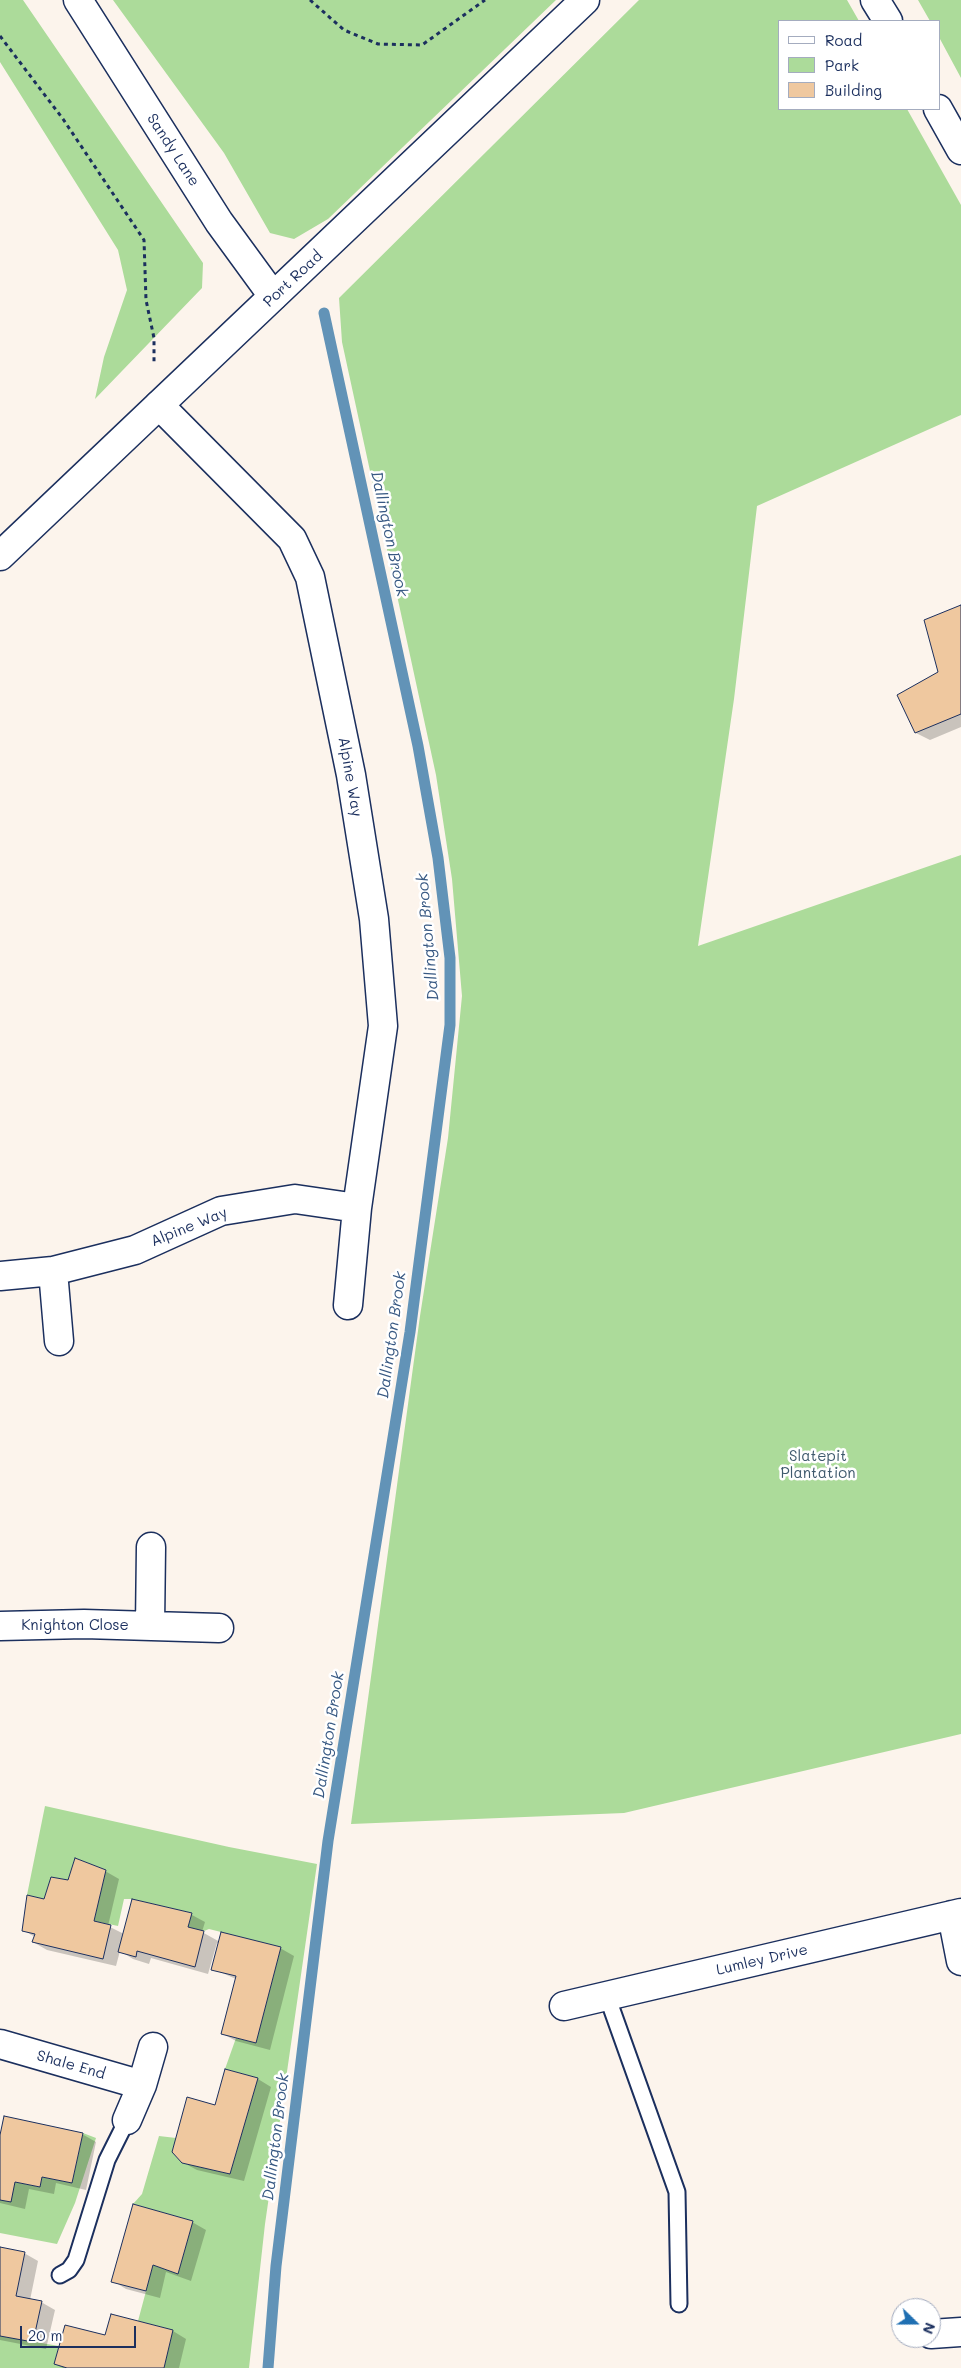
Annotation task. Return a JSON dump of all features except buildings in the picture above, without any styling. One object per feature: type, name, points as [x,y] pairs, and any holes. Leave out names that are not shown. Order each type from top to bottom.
[{"type":"street","name":"Sandy Lane","points":[[78,0],[219,222],[280,290]]},
{"type":"street","name":"Port Road","points":[[0,556],[585,0]]},
{"type":"street","points":[[875,0],[887,20]]},
{"type":"street","points":[[939,110],[961,150]]},
{"type":"street","name":"Alpine Way","points":[[159,405],[292,540],[310,577],[351,775],[374,919],[382,1026],[357,1208],[348,1305]]},
{"type":"street","name":"Alpine Way","points":[[0,1276],[53,1271],[135,1250],[221,1210],[295,1199],[357,1208]]},
{"type":"street","points":[[53,1271],[59,1341]]},
{"type":"street","name":"Knighton Close","points":[[150,1626],[152,1547]]},
{"type":"street","name":"Knighton Close","points":[[0,1626],[84,1624],[219,1628]]},
{"type":"street","points":[[957,1914],[961,1962]]},
{"type":"street","name":"Lumley Drive","points":[[564,2006],[957,1914]]},
{"type":"street","name":"Shale End","points":[[0,2044],[142,2085]]},
{"type":"street","points":[[127,2120],[142,2085],[153,2047]]},
{"type":"street","points":[[941,2333],[961,2332]]},
{"type":"lane","points":[[607,1996],[677,2192],[679,2304]]},
{"type":"lane","points":[[60,2275],[69,2270],[76,2260],[107,2160],[127,2120]]},
{"type":"path","points":[[310,0],[344,30],[378,44],[422,45],[486,0]]},
{"type":"path","points":[[0,36],[63,119],[144,240],[146,300],[154,338],[153,370]]},
{"type":"green space","points":[[0,0],[23,0],[203,263],[202,288],[95,399],[104,357],[127,290],[118,250],[0,62]]},
{"type":"green space","points":[[113,0],[556,0],[328,219],[294,239],[270,233],[224,153]]},
{"type":"green space","name":"Slatepit Plantation","points":[[639,0],[847,0],[858,20],[778,20],[778,110],[908,110],[961,205],[961,415],[757,506],[734,699],[698,946],[961,855],[961,1734],[624,1813],[351,1824],[420,1316],[448,1138],[462,996],[452,879],[436,775],[342,342],[339,298]]},
{"type":"green space","points":[[918,0],[961,0],[961,78],[941,41],[941,20],[929,20]]},
{"type":"green space","points":[[45,1806],[229,1847],[317,1864],[265,2224],[249,2368],[164,2368],[173,2330],[138,2321],[153,2265],[178,2274],[193,2221],[133,2204],[142,2194],[159,2136],[176,2138],[172,2152],[182,2163],[230,2174],[258,2078],[225,2069],[236,2038],[256,2043],[281,1947],[209,1929],[204,1931],[188,1927],[192,1913],[132,1899],[124,1899],[118,1926],[94,1921],[106,1870],[75,1858],[68,1880],[51,1877],[44,1899],[27,1895]]},
{"type":"green space","points":[[83,2133],[96,2138],[75,2203],[57,2244],[0,2233],[0,2200],[15,2182],[40,2187],[42,2177],[72,2183]]},
{"type":"green space","points":[[0,2336],[59,2346],[54,2364],[67,2368],[0,2368]]},
{"type":"waterway","name":"Dallington Brook","points":[[268,2368],[276,2266],[328,1841],[410,1332],[450,1025],[450,958],[438,858],[418,746],[324,313]]}]
